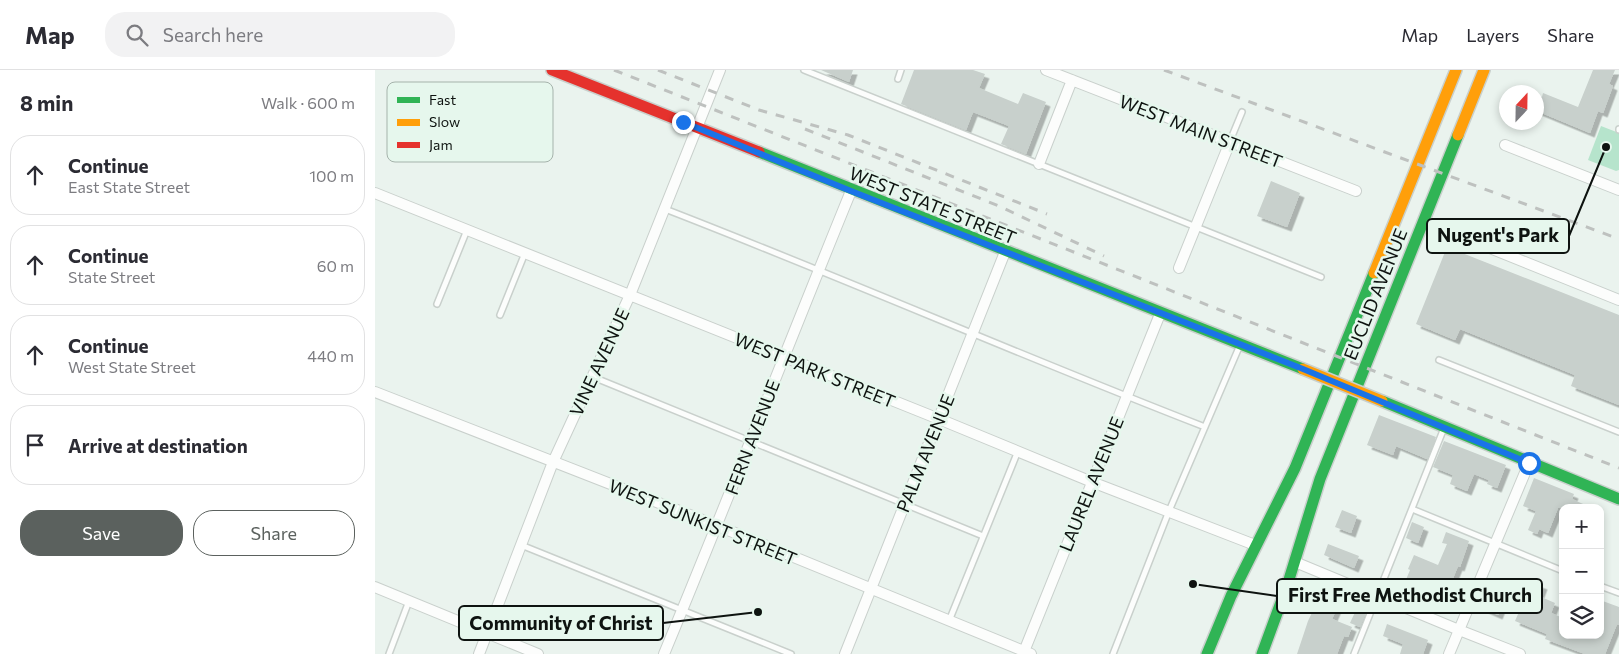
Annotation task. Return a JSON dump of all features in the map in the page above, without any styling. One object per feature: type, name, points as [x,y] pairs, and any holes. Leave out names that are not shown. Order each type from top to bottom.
[{"type":"main road","name":"WEST STATE STREET","points":[[552,70],[1159,314],[1303,369],[1619,499]]},
{"type":"main road","name":"EUCLID AVENUE","points":[[1207,654],[1231,596],[1295,468],[1456,70]]},
{"type":"main road","name":"EUCLID AVENUE","points":[[1263,654],[1278,616],[1320,479],[1484,70]]},
{"type":"street","name":"VINE AVENUE","points":[[479,654],[553,462],[630,295],[720,70]]},
{"type":"street","name":"WEST MAIN STREET","points":[[1047,70],[1357,191]]},
{"type":"street","points":[[1039,164],[1072,80]]},
{"type":"street","points":[[1179,268],[1230,142]]},
{"type":"street","points":[[1505,145],[1619,190]]},
{"type":"street","name":"FERN AVENUE","points":[[664,654],[718,526],[783,357],[851,191]]},
{"type":"street","name":"WEST PARK STREET","points":[[375,193],[1255,546]]},
{"type":"street","points":[[1460,236],[1619,300]]},
{"type":"street","name":"PALM AVENUE","points":[[845,654],[1005,252]]},
{"type":"street","name":"LAUREL AVENUE","points":[[1026,653],[1159,314]]},
{"type":"street","name":"WEST SUNKIST STREET","points":[[375,392],[718,526],[1026,653]]},
{"type":"street","points":[[1449,654],[1529,463]]},
{"type":"street","points":[[1295,562],[1520,654]]},
{"type":"street","points":[[375,587],[538,654]]},
{"type":"lane","points":[[804,70],[1321,277]]},
{"type":"lane","points":[[897,79],[901,70]]},
{"type":"lane","points":[[1230,142],[1242,112]]},
{"type":"lane","points":[[665,209],[819,270],[1126,397],[1205,427]]},
{"type":"lane","points":[[437,304],[467,230]]},
{"type":"lane","points":[[500,315],[525,253]]},
{"type":"lane","points":[[1113,654],[1169,511],[1240,345]]},
{"type":"lane","points":[[1439,360],[1619,432]]},
{"type":"lane","points":[[593,376],[983,536]]},
{"type":"lane","points":[[1354,654],[1444,427]]},
{"type":"lane","points":[[949,621],[1018,451]]},
{"type":"lane","points":[[1412,509],[1559,569]]},
{"type":"lane","points":[[521,545],[791,654]]},
{"type":"lane","points":[[1604,587],[1619,593]]},
{"type":"lane","points":[[389,654],[409,601]]},
{"type":"green space","points":[[1601,126],[1619,133],[1619,170],[1616,171],[1588,160]]},
{"type":"building","points":[[821,70],[853,70],[849,82]]},
{"type":"building","points":[[914,70],[973,70],[985,74],[979,88],[1018,104],[1023,93],[1046,102],[1026,154],[1001,144],[1009,126],[973,112],[966,130],[901,104]]},
{"type":"building","points":[[1593,70],[1615,70],[1609,84],[1613,86],[1603,113],[1598,111],[1590,133],[1544,114],[1544,93],[1578,107]]},
{"type":"building","points":[[1271,181],[1300,193],[1287,227],[1257,216]]},
{"type":"building","points":[[1447,247],[1619,315],[1619,405],[1571,386],[1575,375],[1460,329],[1455,340],[1416,324]]},
{"type":"building","points":[[1379,415],[1436,437],[1427,459],[1396,446],[1393,455],[1367,445]]},
{"type":"building","points":[[1444,441],[1506,465],[1497,488],[1487,484],[1489,480],[1474,474],[1467,491],[1450,484],[1453,475],[1433,467]]},
{"type":"building","points":[[1534,478],[1574,494],[1572,499],[1583,504],[1559,504],[1548,533],[1539,529],[1537,534],[1528,530],[1536,511],[1523,506]]},
{"type":"building","points":[[1342,510],[1357,516],[1351,533],[1335,527]]},
{"type":"building","points":[[1412,522],[1424,527],[1418,543],[1406,538]]},
{"type":"building","points":[[1446,532],[1469,541],[1460,567],[1458,566],[1449,588],[1451,589],[1448,597],[1446,596],[1444,600],[1405,582],[1414,555],[1438,565],[1447,544],[1442,543]]},
{"type":"building","points":[[1328,544],[1359,556],[1354,568],[1324,555]]},
{"type":"building","points":[[1519,579],[1530,584],[1532,581],[1543,585],[1539,596],[1555,603],[1551,613],[1559,616],[1559,639],[1604,639],[1604,601],[1619,607],[1619,625],[1617,624],[1605,654],[1585,654],[1545,639],[1547,634],[1515,621],[1522,605],[1505,598],[1498,615],[1484,609],[1493,586],[1507,591],[1509,586],[1515,588]]},
{"type":"building","points":[[1321,594],[1340,601],[1332,619],[1352,627],[1348,637],[1344,636],[1337,654],[1297,654],[1308,621]]},
{"type":"building","points":[[1357,608],[1366,612],[1360,627],[1350,623]]},
{"type":"building","points":[[1387,624],[1428,640],[1423,654],[1400,654],[1403,644],[1383,636]]},
{"type":"railway","points":[[614,70],[1619,468]]},
{"type":"railway","points":[[658,70],[759,110],[848,135],[1047,214]]},
{"type":"railway","points":[[1164,70],[1619,239]]},
{"type":"railway","points":[[805,129],[999,206],[1104,256]]},
{"type":"traffic: fast","points":[[1262,654],[1287,586],[1320,479],[1458,135]]},
{"type":"traffic: fast","points":[[759,152],[1303,369]]},
{"type":"traffic: fast","points":[[1207,654],[1231,596],[1295,468],[1374,273]]},
{"type":"traffic: fast","points":[[1382,401],[1619,499]]},
{"type":"traffic: slow","points":[[1374,273],[1456,70]]},
{"type":"traffic: slow","points":[[1458,135],[1484,70]]},
{"type":"traffic: slow","points":[[1303,369],[1382,401]]},
{"type":"traffic: jam","points":[[552,70],[759,152]]},
{"type":"place","name":"Nugent's Park","points":[[1606,147]]},
{"type":"place","name":"First Free Methodist Church","points":[[1193,584]]},
{"type":"place","name":"Community of Christ","points":[[758,612]]},
{"type":"route","points":[[683,122],[1159,314],[1303,369],[1529,463]]}]
